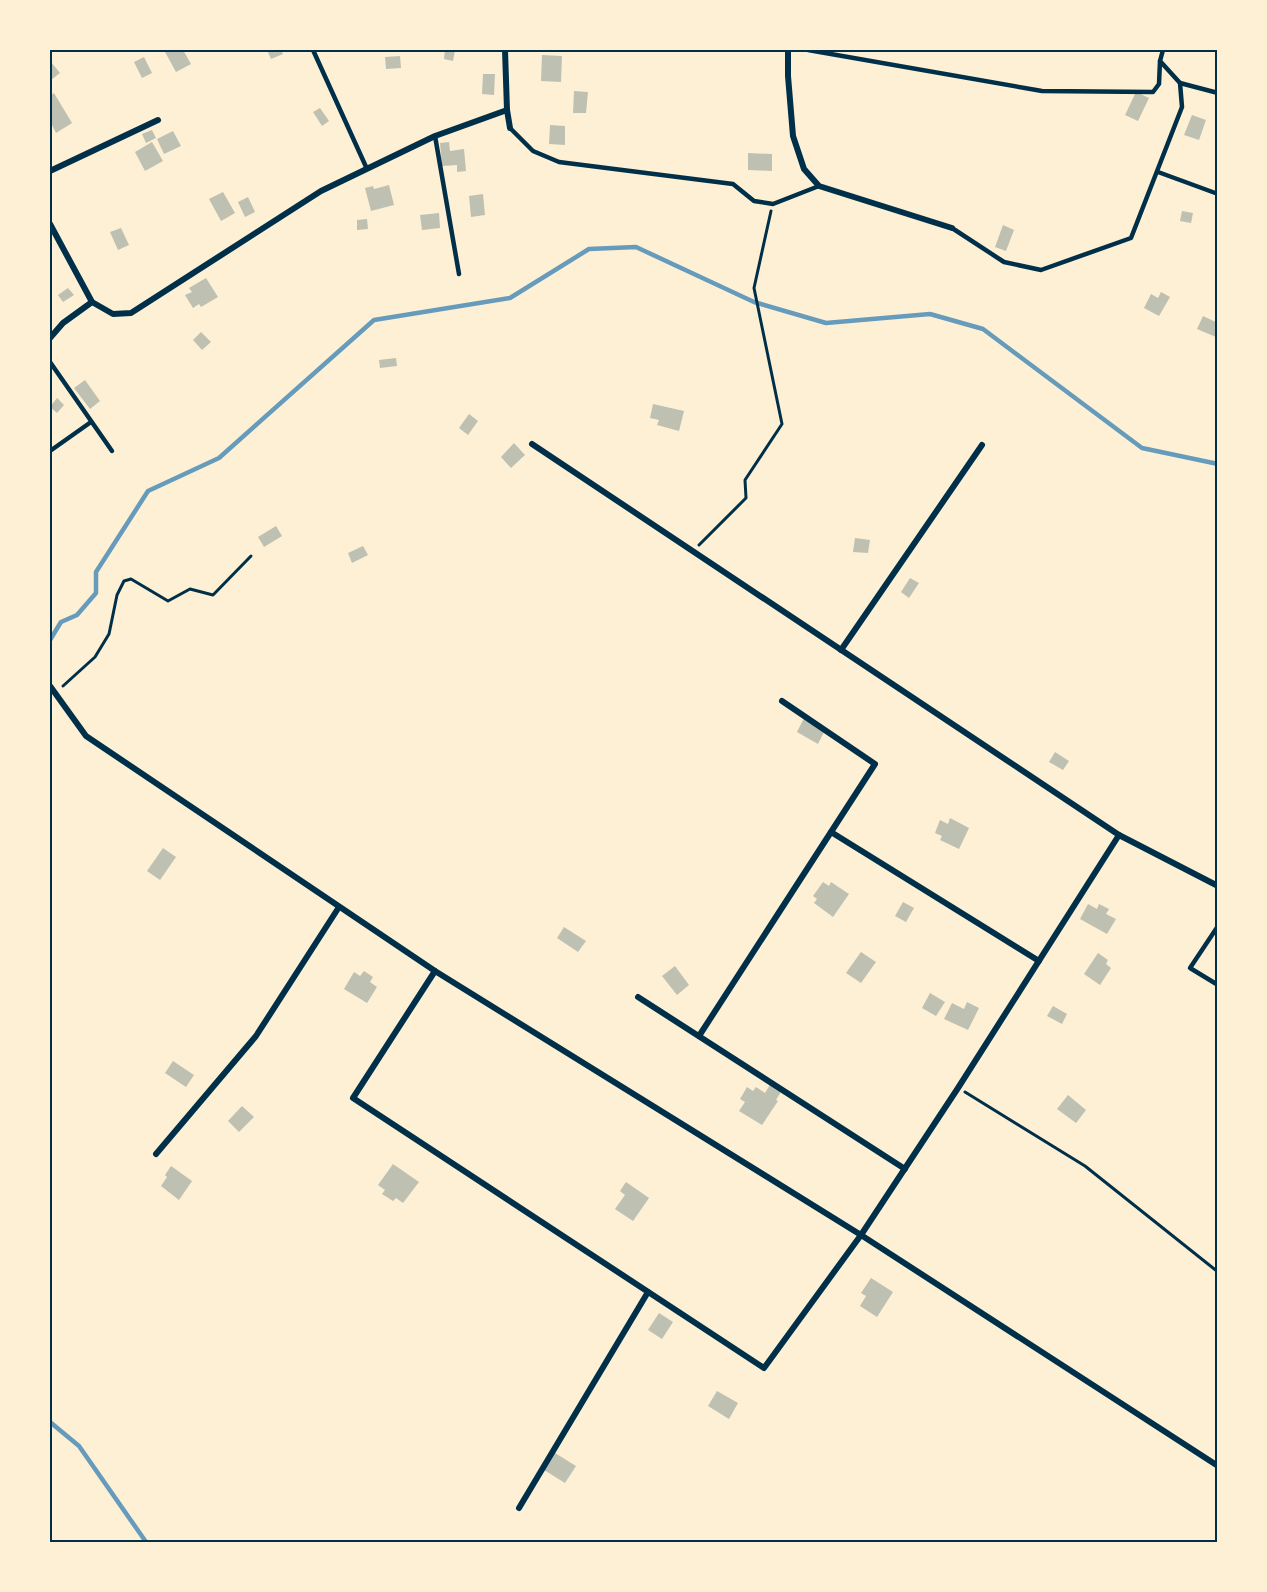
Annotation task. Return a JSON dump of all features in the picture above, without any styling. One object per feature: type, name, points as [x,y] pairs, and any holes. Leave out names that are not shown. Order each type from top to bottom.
[{"type":"street","points":[[505,50],[507,110],[510,128]]},
{"type":"street","points":[[788,50],[793,136],[804,169],[819,186],[952,228]]},
{"type":"street","points":[[50,224],[92,302],[113,314],[131,313],[321,191],[435,136],[507,110]]},
{"type":"street","points":[[50,171],[158,120]]},
{"type":"street","points":[[50,338],[63,323],[92,302]]},
{"type":"street","points":[[531,444],[1119,835],[1218,886]]},
{"type":"street","points":[[841,650],[982,445]]},
{"type":"street","points":[[50,686],[86,736],[339,907],[435,971],[861,1235],[1218,1466]]},
{"type":"street","points":[[699,1036],[875,764],[782,701]]},
{"type":"street","points":[[831,832],[1039,961]]},
{"type":"street","points":[[435,971],[353,1098],[764,1368],[861,1235],[905,1169],[1119,835]]},
{"type":"street","points":[[156,1154],[256,1036],[339,907]]},
{"type":"street","points":[[638,997],[905,1169]]},
{"type":"street","points":[[519,1508],[648,1292]]},
{"type":"lane","points":[[313,50],[367,169]]},
{"type":"lane","points":[[808,50],[1042,91],[1153,92],[1159,84],[1162,50]]},
{"type":"lane","points":[[1160,61],[1180,83],[1218,93]]},
{"type":"lane","points":[[952,228],[1004,262],[1041,270],[1131,238],[1182,107],[1180,83]]},
{"type":"lane","points":[[510,128],[532,151],[559,162],[733,184],[754,201],[773,204],[819,186]]},
{"type":"lane","points":[[435,136],[459,274]]},
{"type":"lane","points":[[1158,172],[1218,194]]},
{"type":"lane","points":[[50,362],[112,451]]},
{"type":"lane","points":[[50,451],[91,422]]},
{"type":"lane","points":[[1218,926],[1190,968],[1218,985]]},
{"type":"path","points":[[693,551],[746,498],[745,480],[782,424],[754,288],[773,204]]},
{"type":"path","points":[[54,693],[95,657],[109,634],[117,595],[124,581],[131,579],[168,601],[190,589],[213,595],[251,556]]},
{"type":"path","points":[[958,1088],[1085,1166],[1218,1272]]},
{"type":"building","points":[[183,50],[191,64],[176,72],[165,52]]},
{"type":"building","points":[[267,50],[281,50],[283,54],[271,59]]},
{"type":"building","points":[[445,50],[455,50],[453,61],[444,59]]},
{"type":"building","points":[[542,55],[562,56],[561,82],[541,81]]},
{"type":"building","points":[[400,56],[401,68],[386,69],[385,57]]},
{"type":"building","points":[[144,57],[152,73],[142,78],[134,62]]},
{"type":"building","points":[[50,63],[60,73],[51,80]]},
{"type":"building","points":[[483,74],[495,74],[494,95],[482,94]]},
{"type":"building","points":[[574,91],[588,92],[586,113],[573,113]]},
{"type":"building","points":[[1136,92],[1149,98],[1138,121],[1125,115]]},
{"type":"building","points":[[54,93],[72,123],[56,133],[50,121],[50,96]]},
{"type":"building","points":[[320,108],[329,121],[322,126],[313,112]]},
{"type":"building","points":[[1192,115],[1206,120],[1199,140],[1184,135]]},
{"type":"building","points":[[550,125],[565,126],[565,145],[549,144]]},
{"type":"building","points":[[152,130],[156,138],[146,143],[142,134]]},
{"type":"building","points":[[173,131],[181,146],[164,154],[157,139]]},
{"type":"building","points":[[152,142],[163,161],[145,171],[135,152]]},
{"type":"building","points":[[449,142],[450,151],[464,149],[466,171],[457,172],[457,165],[442,166],[440,143]]},
{"type":"building","points":[[748,153],[772,154],[772,171],[748,170]]},
{"type":"building","points":[[389,185],[394,205],[371,211],[365,188],[373,186],[374,189]]},
{"type":"building","points":[[223,192],[235,213],[221,221],[209,199]]},
{"type":"building","points":[[483,194],[485,215],[471,217],[469,196]]},
{"type":"building","points":[[248,197],[255,212],[245,217],[238,202]]},
{"type":"building","points":[[1182,211],[1193,213],[1191,223],[1180,221]]},
{"type":"building","points":[[439,213],[440,228],[422,230],[420,215]]},
{"type":"building","points":[[367,219],[368,229],[357,230],[357,220]]},
{"type":"building","points":[[1003,225],[1014,230],[1006,251],[995,247]]},
{"type":"building","points":[[121,228],[129,245],[118,250],[110,232]]},
{"type":"building","points":[[206,278],[218,297],[201,307],[199,304],[193,308],[185,295],[192,292],[189,288]]},
{"type":"building","points":[[68,288],[74,295],[63,302],[58,295]]},
{"type":"building","points":[[1161,292],[1170,297],[1159,316],[1144,308],[1151,294],[1158,298]]},
{"type":"building","points":[[1203,316],[1218,323],[1216,337],[1197,329]]},
{"type":"building","points":[[201,332],[211,342],[202,350],[193,340]]},
{"type":"building","points":[[396,358],[397,366],[380,368],[379,360]]},
{"type":"building","points":[[85,380],[100,401],[90,409],[74,388]]},
{"type":"building","points":[[57,398],[64,405],[57,413],[50,407]]},
{"type":"building","points":[[653,404],[684,411],[679,431],[657,425],[659,420],[650,418]]},
{"type":"building","points":[[469,414],[478,421],[468,435],[459,428]]},
{"type":"building","points":[[514,443],[525,455],[511,468],[501,457]]},
{"type":"building","points":[[276,526],[282,536],[264,547],[258,537]]},
{"type":"building","points":[[855,538],[870,540],[868,553],[853,552]]},
{"type":"building","points":[[363,546],[368,555],[352,563],[348,553]]},
{"type":"building","points":[[910,578],[919,583],[909,598],[901,592]]},
{"type":"building","points":[[804,718],[825,730],[818,744],[797,732]]},
{"type":"building","points":[[1055,752],[1069,761],[1063,770],[1049,762]]},
{"type":"building","points":[[950,818],[969,828],[959,849],[940,840],[942,836],[935,833],[940,820],[948,824]]},
{"type":"building","points":[[163,848],[176,857],[160,880],[147,871]]},
{"type":"building","points":[[823,882],[829,886],[831,882],[849,894],[833,917],[814,903],[817,899],[813,896]]},
{"type":"building","points":[[903,902],[914,908],[906,922],[895,916]]},
{"type":"building","points":[[1088,904],[1097,909],[1099,904],[1109,909],[1106,914],[1116,919],[1107,934],[1080,919]]},
{"type":"building","points":[[564,927],[586,941],[578,952],[557,938]]},
{"type":"building","points":[[861,952],[876,962],[861,983],[846,973]]},
{"type":"building","points":[[1098,953],[1108,960],[1106,964],[1111,968],[1100,985],[1084,974]]},
{"type":"building","points":[[675,966],[689,985],[677,995],[662,976]]},
{"type":"building","points":[[364,971],[373,977],[370,982],[377,987],[367,1003],[344,989],[354,972],[360,976]]},
{"type":"building","points":[[930,993],[945,1002],[936,1016],[922,1008]]},
{"type":"building","points":[[967,1002],[979,1008],[968,1030],[944,1019],[952,1003],[964,1009]]},
{"type":"building","points":[[1053,1006],[1067,1014],[1062,1024],[1047,1016]]},
{"type":"building","points":[[173,1061],[194,1075],[186,1087],[165,1073]]},
{"type":"building","points":[[771,1083],[782,1090],[776,1100],[778,1101],[762,1125],[739,1111],[745,1102],[740,1099],[747,1087],[753,1091],[756,1087],[765,1093]]},
{"type":"building","points":[[1068,1095],[1086,1110],[1076,1123],[1057,1109]]},
{"type":"building","points":[[242,1106],[254,1117],[239,1132],[228,1121]]},
{"type":"building","points":[[393,1164],[419,1182],[403,1203],[396,1198],[393,1201],[382,1194],[385,1190],[378,1185]]},
{"type":"building","points":[[171,1166],[192,1181],[179,1200],[161,1186]]},
{"type":"building","points":[[626,1182],[649,1198],[633,1221],[615,1209],[625,1195],[620,1191]]},
{"type":"building","points":[[871,1278],[893,1292],[877,1317],[860,1306],[866,1296],[861,1293]]},
{"type":"building","points":[[659,1313],[673,1322],[662,1339],[648,1330]]},
{"type":"building","points":[[717,1391],[738,1403],[729,1419],[708,1406]]},
{"type":"building","points":[[555,1453],[576,1466],[565,1483],[544,1470]]},
{"type":"waterway","points":[[50,640],[61,622],[77,615],[96,593],[96,572],[148,491],[219,458],[374,320],[510,298],[589,249],[636,247],[754,302],[826,323],[930,314],[983,329],[1142,448],[1218,464]]},
{"type":"waterway","points":[[50,1422],[79,1446],[146,1542]]}]
